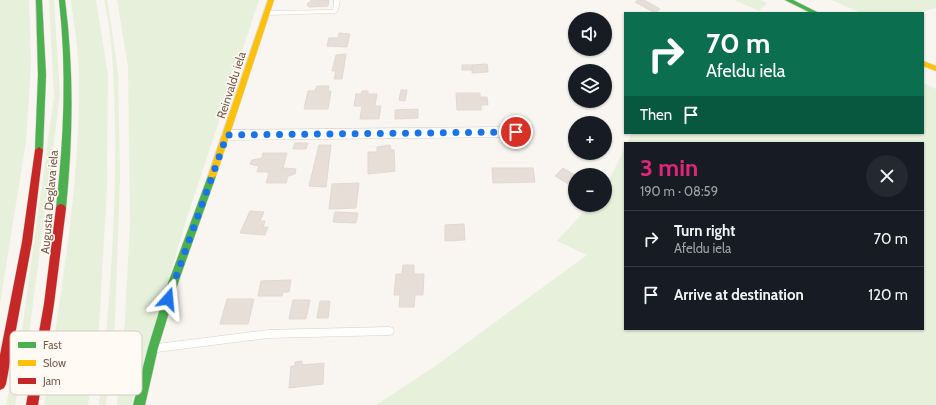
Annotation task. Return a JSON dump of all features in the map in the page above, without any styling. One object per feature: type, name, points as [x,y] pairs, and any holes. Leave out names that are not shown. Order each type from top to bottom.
[{"type":"main road","name":"Augusta Deglava iela","points":[[10,331],[24,261],[37,167],[42,97],[43,36],[39,0]]},
{"type":"main road","name":"Augusta Deglava iela","points":[[45,331],[55,269],[66,160],[69,89],[66,24],[62,0]]},
{"type":"main road","name":"Reinvaldu iela","points":[[142,393],[153,348],[172,286],[227,135],[271,0]]},
{"type":"main road","points":[[788,0],[814,12]]},
{"type":"main road","points":[[924,63],[936,69]]},
{"type":"main road","name":"Augusta Deglava iela","points":[[0,384],[10,333]]},
{"type":"main road","name":"Augusta Deglava iela","points":[[32,405],[34,395]]},
{"type":"main road","name":"Reinvaldu iela","points":[[139,405],[141,395]]},
{"type":"street","points":[[227,135],[516,132]]},
{"type":"lane","points":[[267,13],[335,10],[337,0]]},
{"type":"lane","points":[[153,348],[268,334],[390,331]]},
{"type":"green space","points":[[0,0],[29,0],[31,63],[26,142],[0,303]]},
{"type":"green space","points":[[49,0],[54,0],[60,95],[29,331],[22,331],[54,97]]},
{"type":"green space","points":[[71,0],[96,0],[108,75],[107,186],[99,328],[99,331],[55,331],[73,202],[78,120],[79,69]]},
{"type":"green space","points":[[104,0],[107,0],[108,3],[118,73],[120,176],[114,331],[106,331],[111,269],[115,167],[113,66]]},
{"type":"green space","points":[[117,0],[259,0],[187,218],[142,368],[142,331],[124,331],[130,223],[128,67]]},
{"type":"green space","points":[[734,0],[761,0],[767,3],[759,11]]},
{"type":"green space","points":[[831,0],[936,0],[936,8],[921,12],[860,12]]},
{"type":"green space","points":[[924,83],[936,89],[936,405],[376,405],[434,367],[587,255],[557,241],[584,212],[612,212],[612,174],[624,150],[624,330],[924,330],[924,142],[628,142],[632,134],[924,134]]},
{"type":"green space","points":[[10,388],[10,395],[17,395],[15,405],[6,405]]},
{"type":"green space","points":[[45,395],[89,395],[88,405],[44,405]]},
{"type":"green space","points":[[100,395],[107,395],[106,405],[99,405]]},
{"type":"green space","points":[[118,395],[134,395],[131,405],[117,405]]},
{"type":"building","points":[[312,0],[329,0],[328,6],[309,7],[307,4]]},
{"type":"building","points":[[638,0],[644,0],[660,9],[656,12],[653,12],[635,2]]},
{"type":"building","points":[[339,33],[350,34],[347,47],[327,46],[329,38],[338,38]]},
{"type":"building","points":[[346,54],[342,79],[334,79],[336,71],[332,71],[336,55]]},
{"type":"building","points":[[487,64],[488,72],[472,73],[472,65]]},
{"type":"building","points":[[462,65],[472,65],[472,70],[462,70]]},
{"type":"building","points":[[317,86],[329,86],[328,91],[331,91],[328,109],[304,109],[308,91],[315,91]]},
{"type":"building","points":[[401,90],[407,90],[405,101],[399,100]]},
{"type":"building","points":[[362,91],[368,91],[368,94],[377,94],[375,106],[381,106],[379,119],[360,119],[362,106],[354,106],[356,94],[361,94]]},
{"type":"building","points":[[456,93],[480,93],[480,97],[487,97],[488,105],[481,105],[481,110],[457,110]]},
{"type":"building","points":[[418,109],[418,118],[395,119],[395,110]]},
{"type":"building","points":[[295,143],[308,143],[306,149],[293,149]]},
{"type":"building","points":[[319,145],[331,145],[326,187],[309,186]]},
{"type":"building","points":[[390,145],[391,150],[394,150],[395,171],[368,174],[368,152],[377,152],[377,147]]},
{"type":"building","points":[[263,153],[287,153],[283,168],[296,169],[295,174],[288,176],[286,183],[266,183],[269,172],[257,172],[259,166],[250,164],[252,160],[262,158]]},
{"type":"building","points":[[492,168],[533,168],[535,182],[493,183]]},
{"type":"building","points":[[563,168],[568,171],[568,184],[555,176]]},
{"type":"building","points":[[359,183],[356,208],[329,209],[332,184]]},
{"type":"building","points":[[250,211],[264,212],[260,221],[265,221],[263,227],[268,227],[265,235],[240,233]]},
{"type":"building","points":[[335,212],[358,213],[356,223],[333,222]]},
{"type":"building","points":[[464,224],[465,240],[445,241],[445,225]]},
{"type":"building","points":[[403,265],[414,265],[414,274],[424,274],[423,295],[415,295],[414,307],[399,307],[400,295],[394,295],[396,274],[402,274]]},
{"type":"building","points":[[291,280],[289,292],[283,292],[282,296],[258,296],[261,281]]},
{"type":"building","points":[[227,299],[254,299],[248,324],[220,324]]},
{"type":"building","points":[[293,300],[310,300],[306,319],[289,319]]},
{"type":"building","points":[[320,301],[330,301],[328,318],[317,318]]},
{"type":"building","points":[[302,361],[302,365],[324,363],[323,384],[289,388],[291,366],[295,366],[295,362]]},
{"type":"traffic: fast","points":[[39,0],[42,112],[39,150]]},
{"type":"traffic: fast","points":[[61,208],[66,156],[68,104],[67,52],[62,0]]},
{"type":"traffic: fast","points":[[788,0],[814,12]]},
{"type":"traffic: fast","points":[[142,393],[153,348],[172,286],[212,176]]},
{"type":"traffic: fast","points":[[139,405],[141,395]]},
{"type":"traffic: slow","points":[[212,176],[271,0]]},
{"type":"traffic: slow","points":[[924,63],[936,69]]},
{"type":"traffic: jam","points":[[10,331],[27,242],[39,150]]},
{"type":"traffic: jam","points":[[44,331],[61,208]]},
{"type":"traffic: jam","points":[[0,384],[10,331]]},
{"type":"traffic: jam","points":[[32,405],[34,395]]},
{"type":"route","points":[[168,299],[227,135],[516,132]]}]
